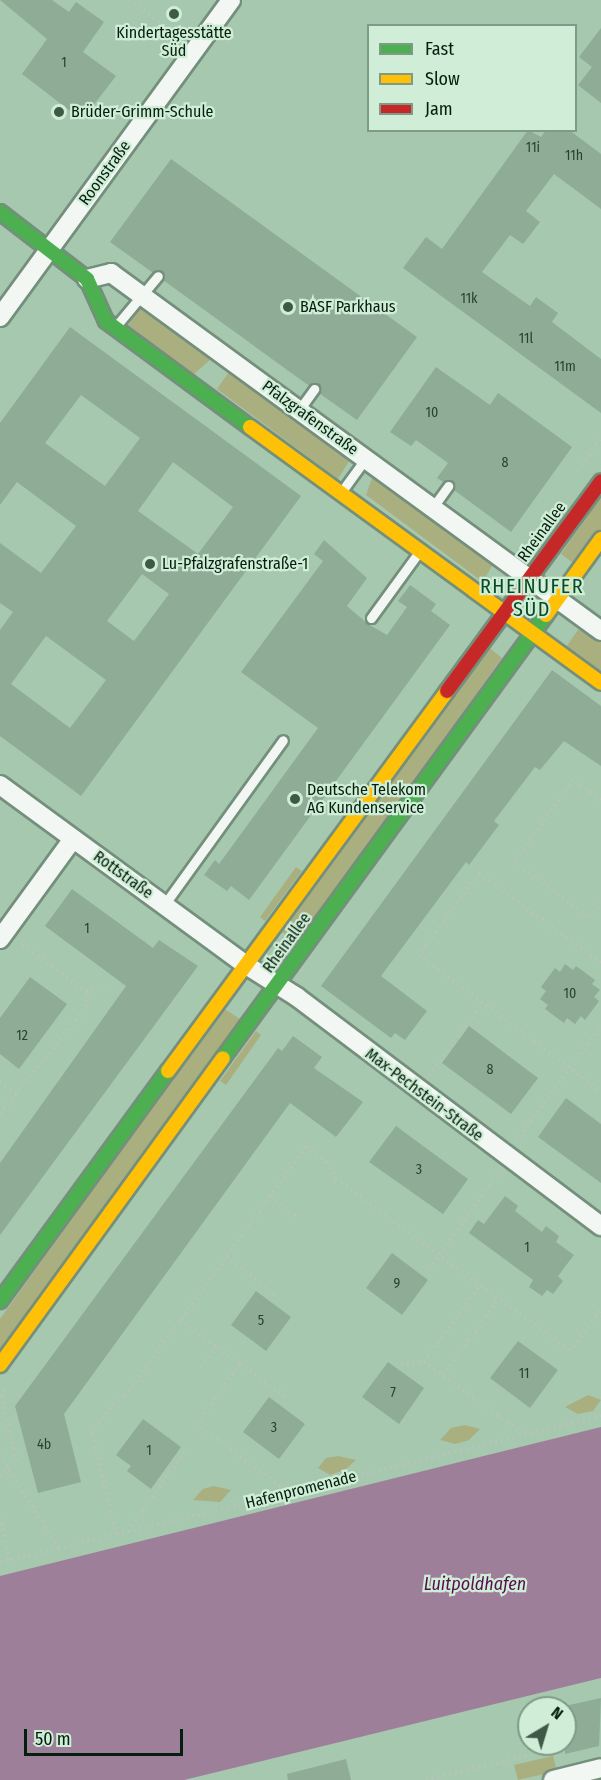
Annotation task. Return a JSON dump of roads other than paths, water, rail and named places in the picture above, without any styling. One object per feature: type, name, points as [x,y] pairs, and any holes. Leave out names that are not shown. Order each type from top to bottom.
[{"type":"street","name":"Roonstraße","points":[[0,317],[231,0]]},
{"type":"street","points":[[0,212],[87,279],[106,321],[601,683]]},
{"type":"street","name":"Pfalzgrafenstraße","points":[[87,279],[111,273],[601,631]]},
{"type":"street","name":"Rheinallee","points":[[0,1301],[601,481]]},
{"type":"street","name":"Rheinallee","points":[[0,1365],[601,539]]},
{"type":"street","name":"Rottstraße","points":[[0,785],[246,965]]},
{"type":"street","points":[[2,933],[73,839]]},
{"type":"street","name":"Max-Pechstein-Straße","points":[[246,965],[276,987],[303,1001],[417,1091],[601,1227]]},
{"type":"street","points":[[558,1779],[601,1768]]},
{"type":"lane","points":[[115,327],[135,300],[143,297],[158,276]]},
{"type":"lane","points":[[299,410],[314,389]]},
{"type":"lane","points":[[341,492],[366,459]]},
{"type":"lane","points":[[433,507],[448,486]]},
{"type":"lane","points":[[371,618],[421,550]]},
{"type":"lane","points":[[164,905],[284,740]]},
{"type":"water","name":"Luitpoldhafen","points":[[601,1427],[601,1678],[527,1696],[517,1696],[517,1699],[184,1780],[0,1780],[0,1576]]},
{"type":"place","name":"Kindertagesstätte Süd","points":[[174,14]]},
{"type":"place","name":"Brüder-Grimm-Schule","points":[[59,112]]},
{"type":"place","name":"BASF Parkhaus","points":[[288,307]]},
{"type":"place","name":"Lu-Pfalzgrafenstraße-1","points":[[150,564]]},
{"type":"place","name":"Deutsche Telekom AG Kundenservice","points":[[295,799]]},
{"type":"district","name":"RHEINUFER SÜD","points":[[532,598]]}]
